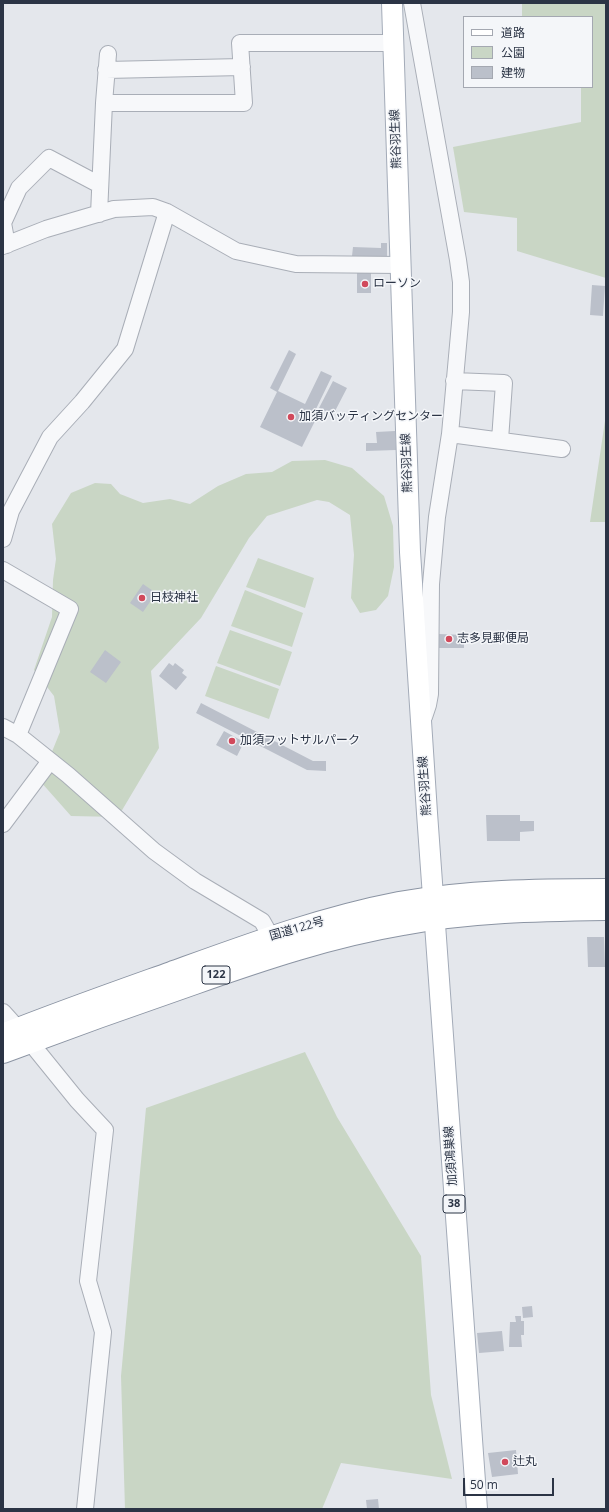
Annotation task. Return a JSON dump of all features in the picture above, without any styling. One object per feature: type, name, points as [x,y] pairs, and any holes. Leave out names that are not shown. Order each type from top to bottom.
[{"type":"highway","name":"国道122号","points":[[17,1035],[147,999],[277,955],[403,923],[434,909],[550,890],[606,890]]},
{"type":"highway","name":"国道122号","points":[[3,1052],[17,1035],[271,937],[359,912],[400,903],[434,909],[480,913],[606,909]]},
{"type":"main road","name":"熊谷羽生線","points":[[392,3],[392,43],[410,552],[434,909]]},
{"type":"main road","name":"加須鴻巣線","points":[[434,909],[477,1509]]},
{"type":"street","points":[[412,3],[461,282],[461,312],[450,434],[437,517],[431,584],[430,694],[421,728]]},
{"type":"street","points":[[104,103],[244,103],[240,43],[392,43]]},
{"type":"street","points":[[99,214],[104,103],[108,54]]},
{"type":"street","points":[[106,70],[242,68]]},
{"type":"street","points":[[100,185],[49,158],[19,188],[3,223],[5,246],[46,229],[114,209],[153,207],[167,212],[236,251],[296,264],[400,265]]},
{"type":"street","points":[[3,539],[11,511],[50,437],[82,402],[125,349],[167,212]]},
{"type":"street","points":[[454,381],[504,383],[500,440]]},
{"type":"street","points":[[450,434],[562,449]]},
{"type":"street","points":[[3,570],[70,609],[18,735]]},
{"type":"street","points":[[3,727],[18,735],[50,761],[154,851],[195,881],[262,922],[271,937]]},
{"type":"street","points":[[3,824],[50,761]]},
{"type":"street","points":[[3,1012],[17,1035],[105,1130],[88,1281],[104,1332],[85,1509]]},
{"type":"green space","points":[[522,3],[606,3],[606,278],[517,251],[517,218],[464,212],[453,147],[581,122],[581,88],[593,88],[593,16],[522,16]]},
{"type":"green space","points":[[606,414],[606,522],[590,522]]},
{"type":"green space","points":[[325,460],[352,468],[384,496],[393,526],[394,567],[388,596],[376,610],[360,613],[351,598],[354,555],[350,515],[329,502],[317,500],[267,516],[249,538],[201,618],[151,671],[159,748],[118,817],[71,816],[40,781],[60,732],[54,696],[34,670],[52,617],[53,580],[56,559],[52,524],[71,493],[95,483],[111,484],[120,494],[143,503],[170,499],[190,504],[218,486],[246,474],[272,472],[292,461]]},
{"type":"green space","points":[[258,558],[314,578],[305,608],[246,587]]},
{"type":"green space","points":[[245,590],[303,613],[292,647],[231,626]]},
{"type":"green space","points":[[230,630],[292,652],[280,686],[217,663]]},
{"type":"green space","points":[[216,666],[279,689],[269,719],[205,696]]},
{"type":"green space","points":[[305,1052],[337,1117],[421,1256],[431,1395],[452,1479],[341,1463],[322,1509],[125,1509],[121,1376],[146,1108]]},
{"type":"building","points":[[381,243],[387,243],[387,257],[352,256],[353,247],[381,248]]},
{"type":"building","points":[[357,272],[371,272],[371,293],[357,293]]},
{"type":"building","points":[[592,285],[605,286],[603,316],[590,315]]},
{"type":"building","points":[[289,350],[296,354],[278,391],[305,404],[321,371],[332,376],[316,409],[320,411],[302,447],[260,427],[277,392],[270,388]]},
{"type":"building","points":[[333,381],[347,388],[333,415],[319,408]]},
{"type":"building","points":[[395,431],[396,450],[366,451],[366,443],[377,443],[376,432]]},
{"type":"building","points":[[143,584],[156,593],[143,612],[130,603]]},
{"type":"building","points":[[439,634],[464,635],[464,648],[439,648]]},
{"type":"building","points":[[105,650],[121,662],[106,683],[90,672]]},
{"type":"building","points":[[169,663],[173,666],[175,663],[184,670],[182,673],[187,677],[176,690],[159,676]]},
{"type":"building","points":[[201,703],[313,761],[326,761],[326,771],[307,770],[196,713]]},
{"type":"building","points":[[224,731],[244,742],[237,756],[216,745]]},
{"type":"building","points":[[486,815],[520,815],[520,821],[534,821],[534,831],[520,832],[520,841],[487,841]]},
{"type":"building","points":[[587,937],[604,937],[605,967],[588,967]]},
{"type":"building","points":[[532,1306],[533,1317],[523,1318],[522,1307]]},
{"type":"building","points":[[515,1316],[521,1316],[521,1321],[524,1321],[524,1335],[521,1335],[522,1347],[509,1347],[510,1322],[516,1322]]},
{"type":"building","points":[[502,1331],[504,1351],[479,1353],[477,1333]]},
{"type":"building","points":[[516,1450],[518,1474],[492,1477],[488,1453]]},
{"type":"building","points":[[378,1499],[379,1509],[367,1509],[366,1500]]},
{"type":"place","name":"ローソン","points":[[365,284]]},
{"type":"place","name":"加須バッティングセンター","points":[[291,417]]},
{"type":"place","name":"日枝神社","points":[[142,598]]},
{"type":"place","name":"志多見郵便局","points":[[449,639]]},
{"type":"place","name":"加須フットサルパーク","points":[[232,741]]},
{"type":"place","name":"辻丸","points":[[505,1462]]}]
